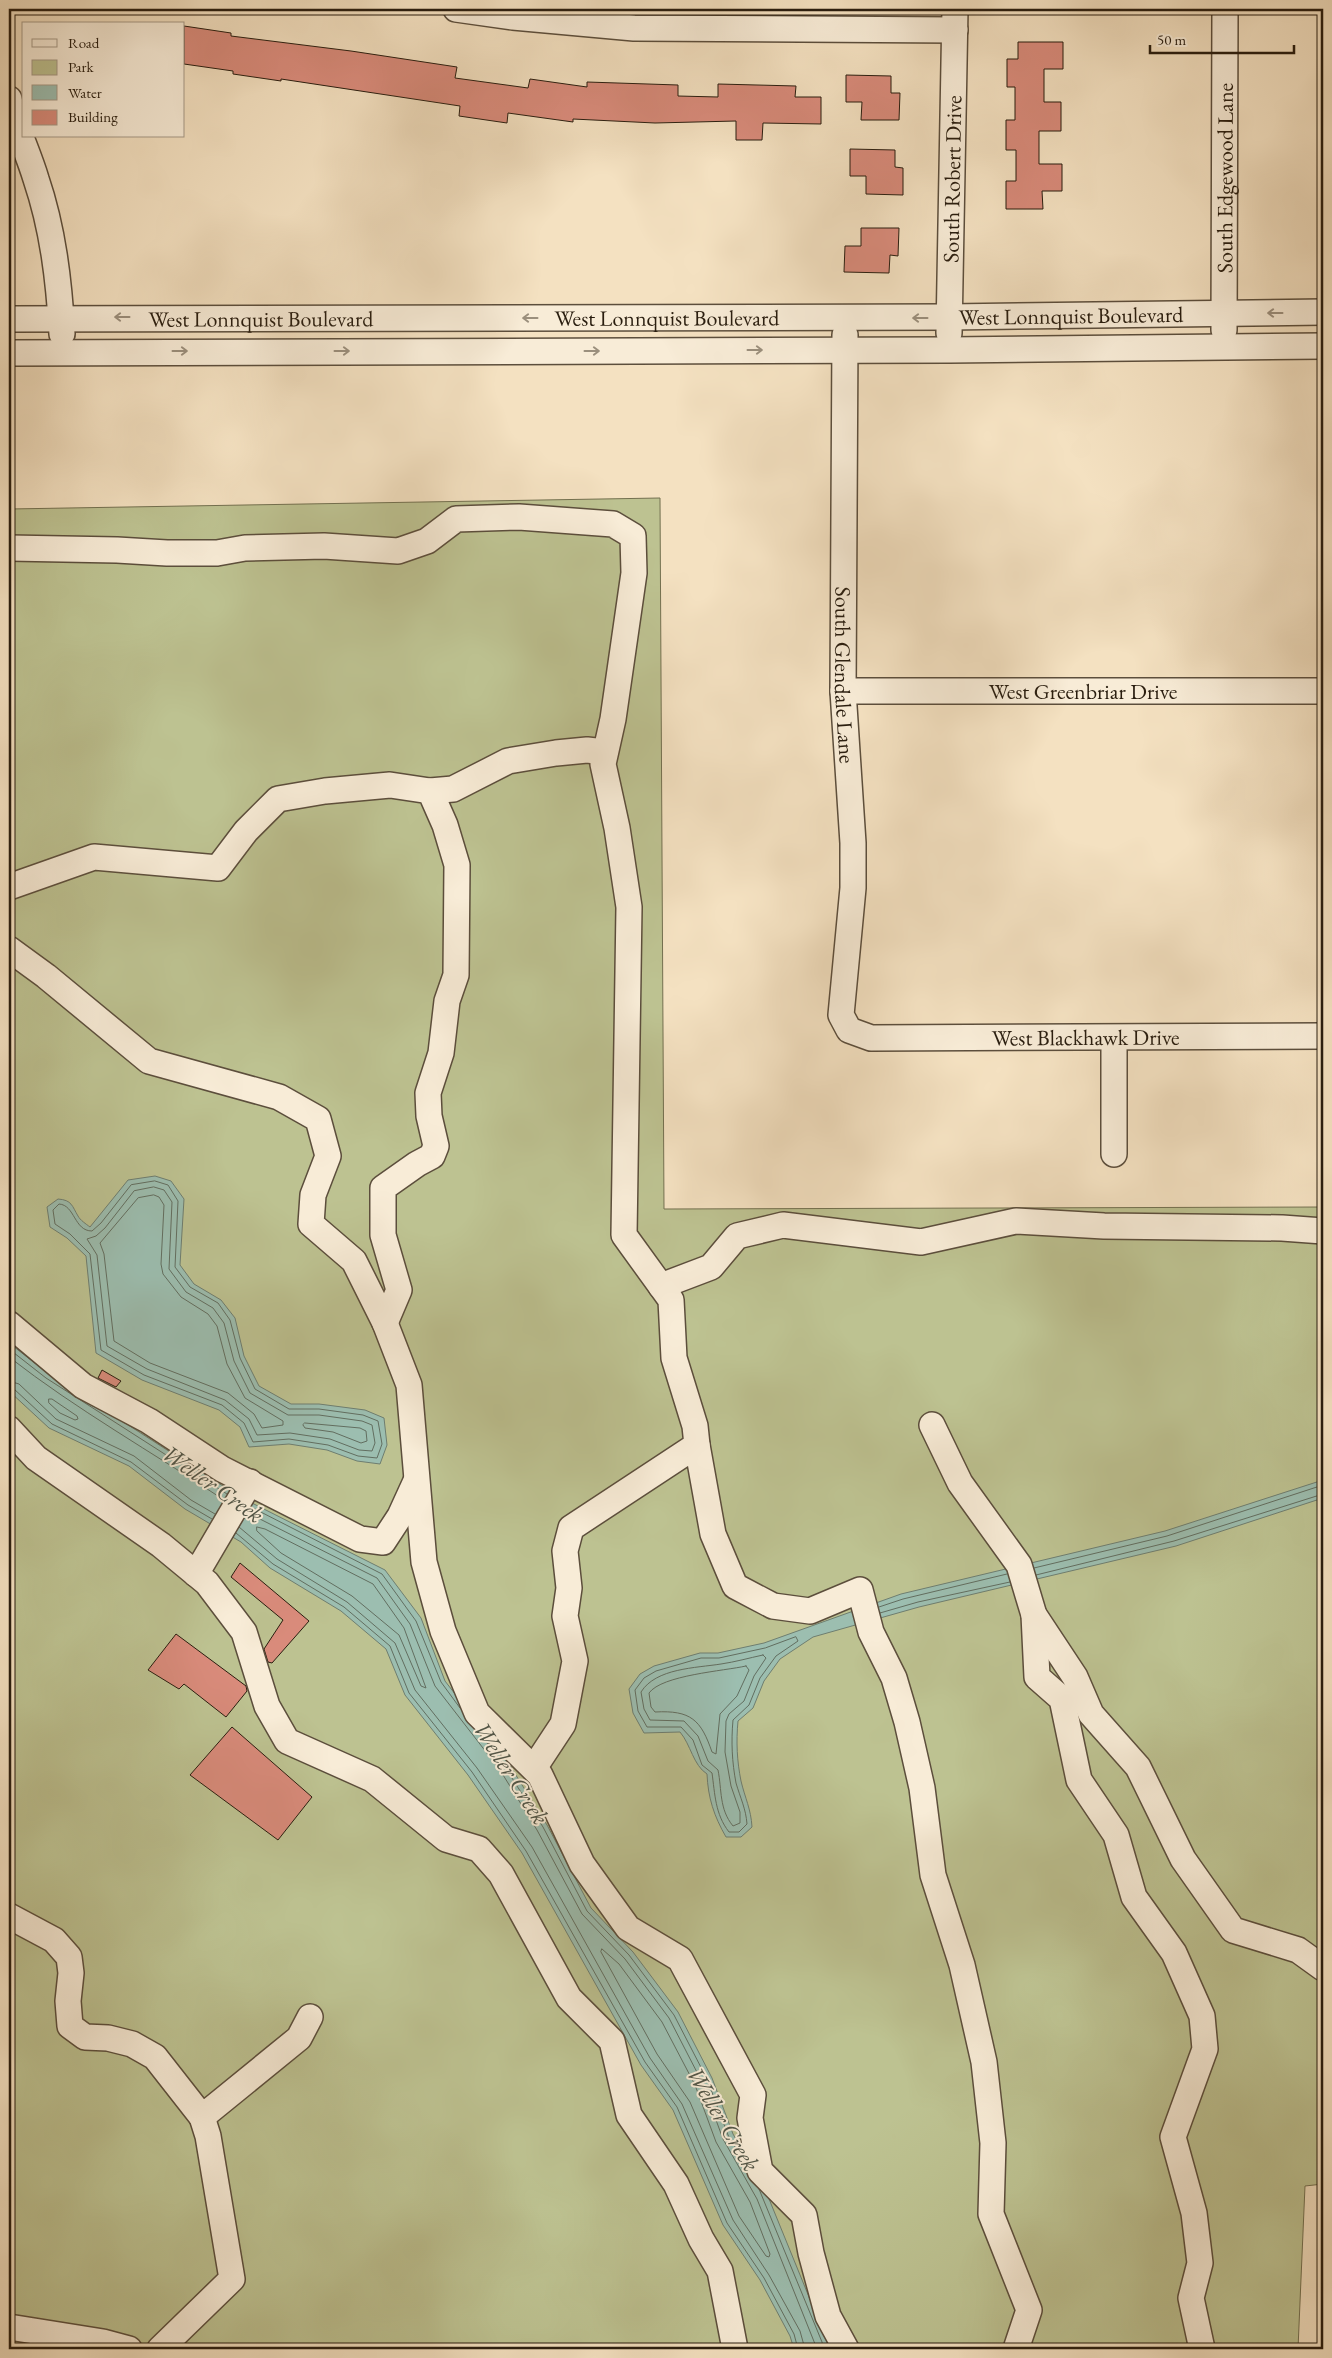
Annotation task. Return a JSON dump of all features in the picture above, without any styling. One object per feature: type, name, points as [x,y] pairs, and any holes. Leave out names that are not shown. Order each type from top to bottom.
[{"type":"street","points":[[456,9],[513,17],[634,28],[955,19]]},
{"type":"street","name":"South Edgewood Lane","points":[[1224,347],[1225,9]]},
{"type":"street","name":"South Robert Drive","points":[[949,350],[955,19]]},
{"type":"street","points":[[9,99],[22,137]]},
{"type":"street","points":[[22,138],[37,180],[48,222],[58,276],[63,351]]},
{"type":"street","name":"West Lonnquist Boulevard","points":[[9,319],[61,317],[845,318],[1323,312]]},
{"type":"street","name":"South Glendale Lane","points":[[845,318],[843,691],[853,843],[853,888],[841,1015],[849,1030]]},
{"type":"street","name":"West Lonnquist Boulevard","points":[[9,353],[63,351],[949,350],[1323,346]]},
{"type":"street","points":[[9,548],[217,553],[245,548],[324,546],[398,551],[428,541],[456,519],[518,517],[613,524],[633,536],[634,573],[613,719],[602,764],[617,828],[629,907],[624,1235],[671,1300],[674,1358],[695,1426],[696,1445],[713,1534],[735,1586],[773,1606],[810,1611],[860,1590],[871,1632],[894,1678],[907,1722],[922,1788],[933,1875],[962,1965],[984,2062],[993,2143],[991,2214],[1029,2310],[1016,2349]]},
{"type":"street","name":"West Greenbriar Drive","points":[[843,691],[1323,692]]},
{"type":"street","points":[[9,886],[94,857],[218,868],[246,831],[278,799],[325,791],[390,785],[430,791],[453,789],[508,760],[587,750],[605,752]]},
{"type":"street","points":[[385,1322],[399,1290],[384,1235],[383,1188],[417,1164],[432,1156],[436,1146],[429,1116],[428,1093],[441,1053],[447,1002],[456,975],[457,865],[445,824],[430,791]]},
{"type":"street","points":[[9,949],[46,976],[149,1061],[279,1097],[318,1119],[328,1156],[313,1196],[311,1224],[354,1261],[385,1322],[409,1385],[424,1562],[443,1631],[478,1713],[540,1775],[582,1864],[628,1928],[680,1959],[753,2095],[750,2118],[760,2171],[804,2215],[811,2253],[828,2316],[846,2349]]},
{"type":"street","name":"West Blackhawk Drive","points":[[849,1030],[871,1038],[1323,1036]]},
{"type":"street","points":[[1114,1038],[1114,1154]]},
{"type":"street","points":[[661,1286],[711,1267],[737,1236],[783,1225],[921,1242],[1016,1220],[1104,1226],[1323,1230]]},
{"type":"street","points":[[9,1324],[83,1386],[149,1421],[222,1469],[246,1490],[360,1539],[383,1542],[400,1516],[418,1478]]},
{"type":"street","points":[[932,1425],[960,1483],[1022,1575],[1034,1615],[1037,1677],[1062,1699],[1079,1780],[1116,1835],[1134,1897],[1174,1953],[1202,2016],[1205,2049],[1173,2137],[1194,2213],[1200,2263],[1191,2298],[1202,2349]]},
{"type":"street","points":[[9,1429],[36,1458],[207,1583],[244,1632],[267,1706],[287,1741],[372,1779],[446,1839],[479,1849],[501,1874],[569,1998],[612,2041],[629,2115],[676,2184],[700,2239],[720,2271],[735,2349]]},
{"type":"street","points":[[534,1768],[563,1724],[575,1661],[565,1616],[569,1588],[565,1551],[571,1528],[696,1445]]},
{"type":"street","points":[[187,1567],[211,1547],[246,1490]]},
{"type":"street","points":[[1034,1615],[1075,1676],[1091,1714],[1138,1767],[1183,1859],[1233,1930],[1298,1950],[1323,1968]]},
{"type":"street","points":[[9,1916],[54,1940],[69,1956],[71,1974],[68,2001],[70,2026],[85,2037],[108,2038],[132,2044],[156,2057],[202,2117],[208,2136],[232,2279],[160,2349]]},
{"type":"street","points":[[202,2117],[299,2038],[310,2017]]},
{"type":"street","points":[[9,2326],[103,2342],[129,2349]]},
{"type":"green space","points":[[660,498],[664,1209],[1323,1207],[1323,2184],[1305,2186],[1298,2349],[9,2349],[9,509]]},
{"type":"water","points":[[155,1176],[171,1181],[184,1199],[180,1265],[194,1284],[221,1300],[235,1318],[244,1356],[259,1386],[291,1404],[319,1404],[365,1410],[384,1418],[387,1445],[380,1464],[357,1461],[327,1450],[289,1444],[249,1447],[240,1427],[219,1410],[142,1380],[96,1353],[86,1256],[67,1238],[50,1227],[47,1207],[58,1199],[66,1201],[71,1204],[80,1219],[90,1227],[128,1180]]},
{"type":"water","name":"Weller Creek","points":[[9,1343],[49,1374],[240,1497],[385,1570],[421,1618],[445,1681],[509,1764],[547,1825],[591,1908],[633,1952],[678,2012],[712,2078],[733,2134],[767,2194],[827,2341],[828,2349],[794,2349],[790,2336],[760,2280],[723,2225],[673,2110],[641,2065],[522,1853],[468,1775],[405,1695],[386,1649],[341,1611],[270,1568],[241,1542],[185,1509],[129,1466],[49,1428],[9,1391]]},
{"type":"water","points":[[1323,1480],[1323,1498],[1176,1546],[919,1607],[813,1637],[780,1659],[764,1681],[753,1708],[738,1721],[737,1744],[739,1766],[752,1827],[741,1837],[726,1837],[712,1807],[707,1774],[698,1765],[680,1732],[644,1733],[633,1713],[629,1689],[640,1674],[654,1666],[700,1653],[718,1653],[764,1643],[901,1594],[1165,1531]]},
{"type":"building","points":[[185,26],[231,33],[231,36],[457,67],[455,78],[528,88],[530,79],[587,87],[587,82],[678,85],[678,96],[718,97],[718,84],[796,86],[795,97],[821,97],[821,124],[763,123],[762,140],[736,140],[736,121],[655,123],[573,119],[573,122],[508,113],[507,123],[459,116],[460,106],[281,79],[281,81],[233,74],[233,71],[185,64]]},
{"type":"building","points":[[1018,42],[1063,42],[1063,69],[1044,69],[1044,102],[1061,102],[1061,131],[1039,131],[1039,164],[1062,164],[1062,191],[1042,191],[1043,209],[1006,209],[1006,181],[1016,181],[1016,150],[1006,150],[1006,120],[1015,120],[1015,87],[1007,87],[1007,59],[1018,59]]},
{"type":"building","points":[[846,75],[891,76],[891,93],[900,93],[899,120],[861,120],[862,102],[846,102]]},
{"type":"building","points":[[850,149],[895,150],[895,167],[903,168],[903,195],[866,194],[866,176],[850,176]]},
{"type":"building","points":[[861,228],[899,228],[898,256],[890,255],[889,273],[844,272],[845,246],[861,246]]},
{"type":"building","points":[[102,1370],[121,1381],[116,1387],[98,1378]]},
{"type":"building","points":[[240,1563],[309,1621],[272,1663],[268,1662],[264,1649],[283,1620],[231,1577]]},
{"type":"building","points":[[176,1634],[246,1686],[247,1691],[226,1717],[184,1684],[179,1689],[148,1670]]},
{"type":"building","points":[[232,1727],[312,1797],[278,1840],[190,1775]]}]
